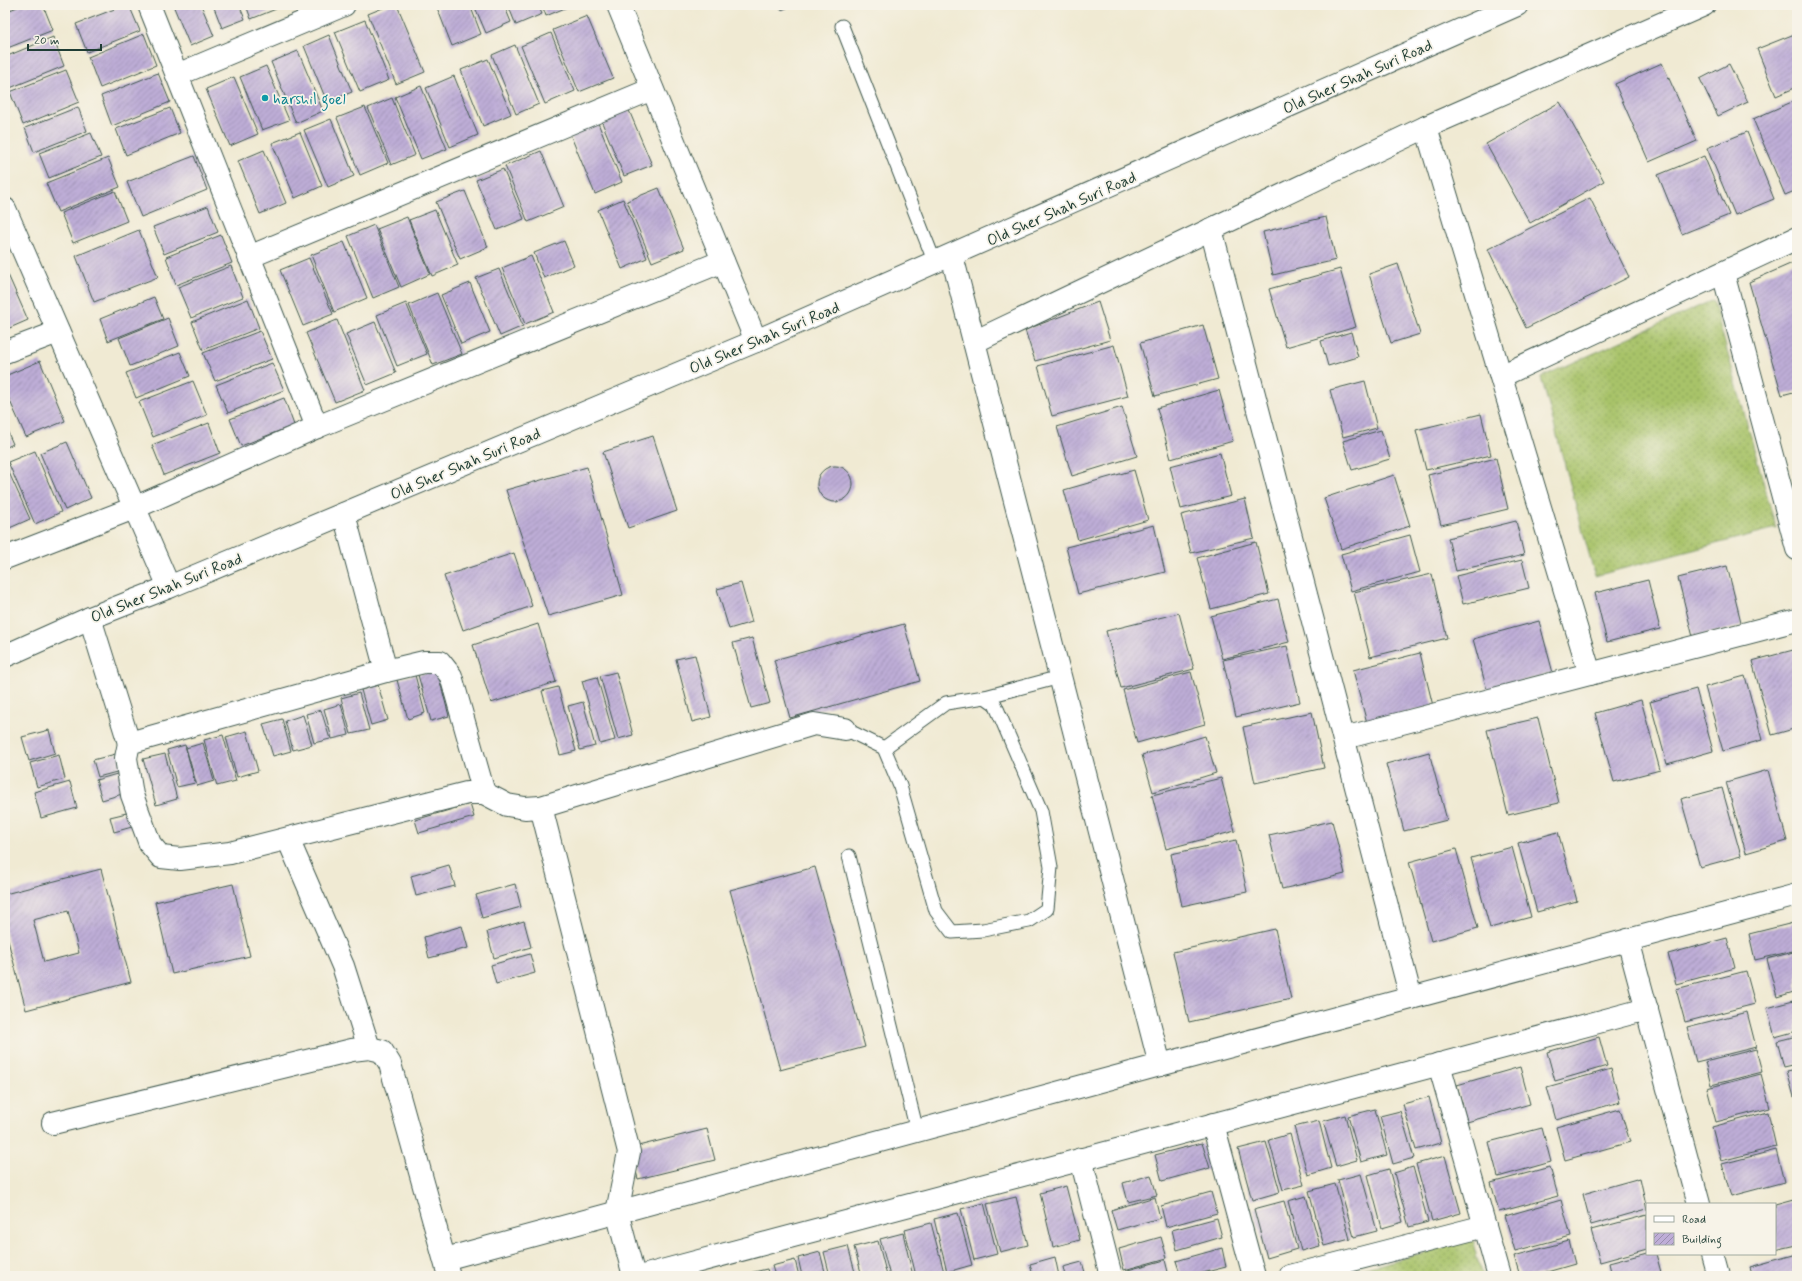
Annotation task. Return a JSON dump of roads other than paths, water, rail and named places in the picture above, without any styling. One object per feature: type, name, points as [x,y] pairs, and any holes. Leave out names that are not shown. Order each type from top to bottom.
[{"type":"street","points":[[150,5],[317,427]]},
{"type":"street","points":[[177,75],[344,5]]},
{"type":"street","points":[[618,5],[756,341]]},
{"type":"street","name":"Old Sher Shah Suri Road","points":[[5,656],[90,618],[344,514],[756,341],[944,260],[1517,5]]},
{"type":"street","points":[[974,342],[1426,127],[1704,5]]},
{"type":"street","points":[[249,257],[652,89]]},
{"type":"street","points":[[1426,127],[1590,674]]},
{"type":"street","points":[[5,209],[168,587]]},
{"type":"street","points":[[1211,229],[1411,998]]},
{"type":"street","points":[[1501,376],[1797,238]]},
{"type":"street","points":[[944,260],[974,342],[1160,1065]]},
{"type":"street","points":[[5,558],[134,508],[317,427],[723,261]]},
{"type":"street","points":[[1723,273],[1797,549]]},
{"type":"street","points":[[5,352],[58,332]]},
{"type":"street","points":[[344,514],[386,671]]},
{"type":"street","points":[[90,618],[129,743],[126,758],[132,795],[150,844],[161,857],[180,859],[211,856],[288,839],[466,793],[484,793],[507,804],[525,808],[541,807],[814,724],[845,728]]},
{"type":"street","points":[[1344,738],[1797,620]]},
{"type":"street","points":[[129,743],[386,671],[424,662],[440,662],[451,676],[484,793]]},
{"type":"street","points":[[541,807],[629,1152],[617,1212],[634,1276]]},
{"type":"street","points":[[288,839],[343,966],[369,1048]]},
{"type":"street","points":[[53,1123],[352,1050],[369,1048],[382,1051],[390,1064],[447,1268],[617,1212],[1797,895]]},
{"type":"street","points":[[1628,940],[1699,1203]]},
{"type":"street","points":[[643,1276],[1647,1009]]},
{"type":"street","points":[[1439,1064],[1499,1276]]},
{"type":"street","points":[[1213,1124],[1254,1276]]},
{"type":"street","points":[[1081,1159],[1111,1276]]},
{"type":"street","points":[[1290,1276],[1485,1226]]},
{"type":"street","points":[[1712,1255],[1718,1276]]},
{"type":"lane","points":[[842,26],[944,260]]},
{"type":"lane","points":[[884,748],[946,703],[985,697],[1060,676]]},
{"type":"lane","points":[[845,728],[884,748],[900,786],[936,911],[952,932],[982,930],[1028,921],[1047,909],[1051,867],[1041,811],[994,704],[985,697]]},
{"type":"lane","points":[[849,856],[917,1131]]},
{"type":"place","name":"harshil goel","points":[[265,98]]}]
